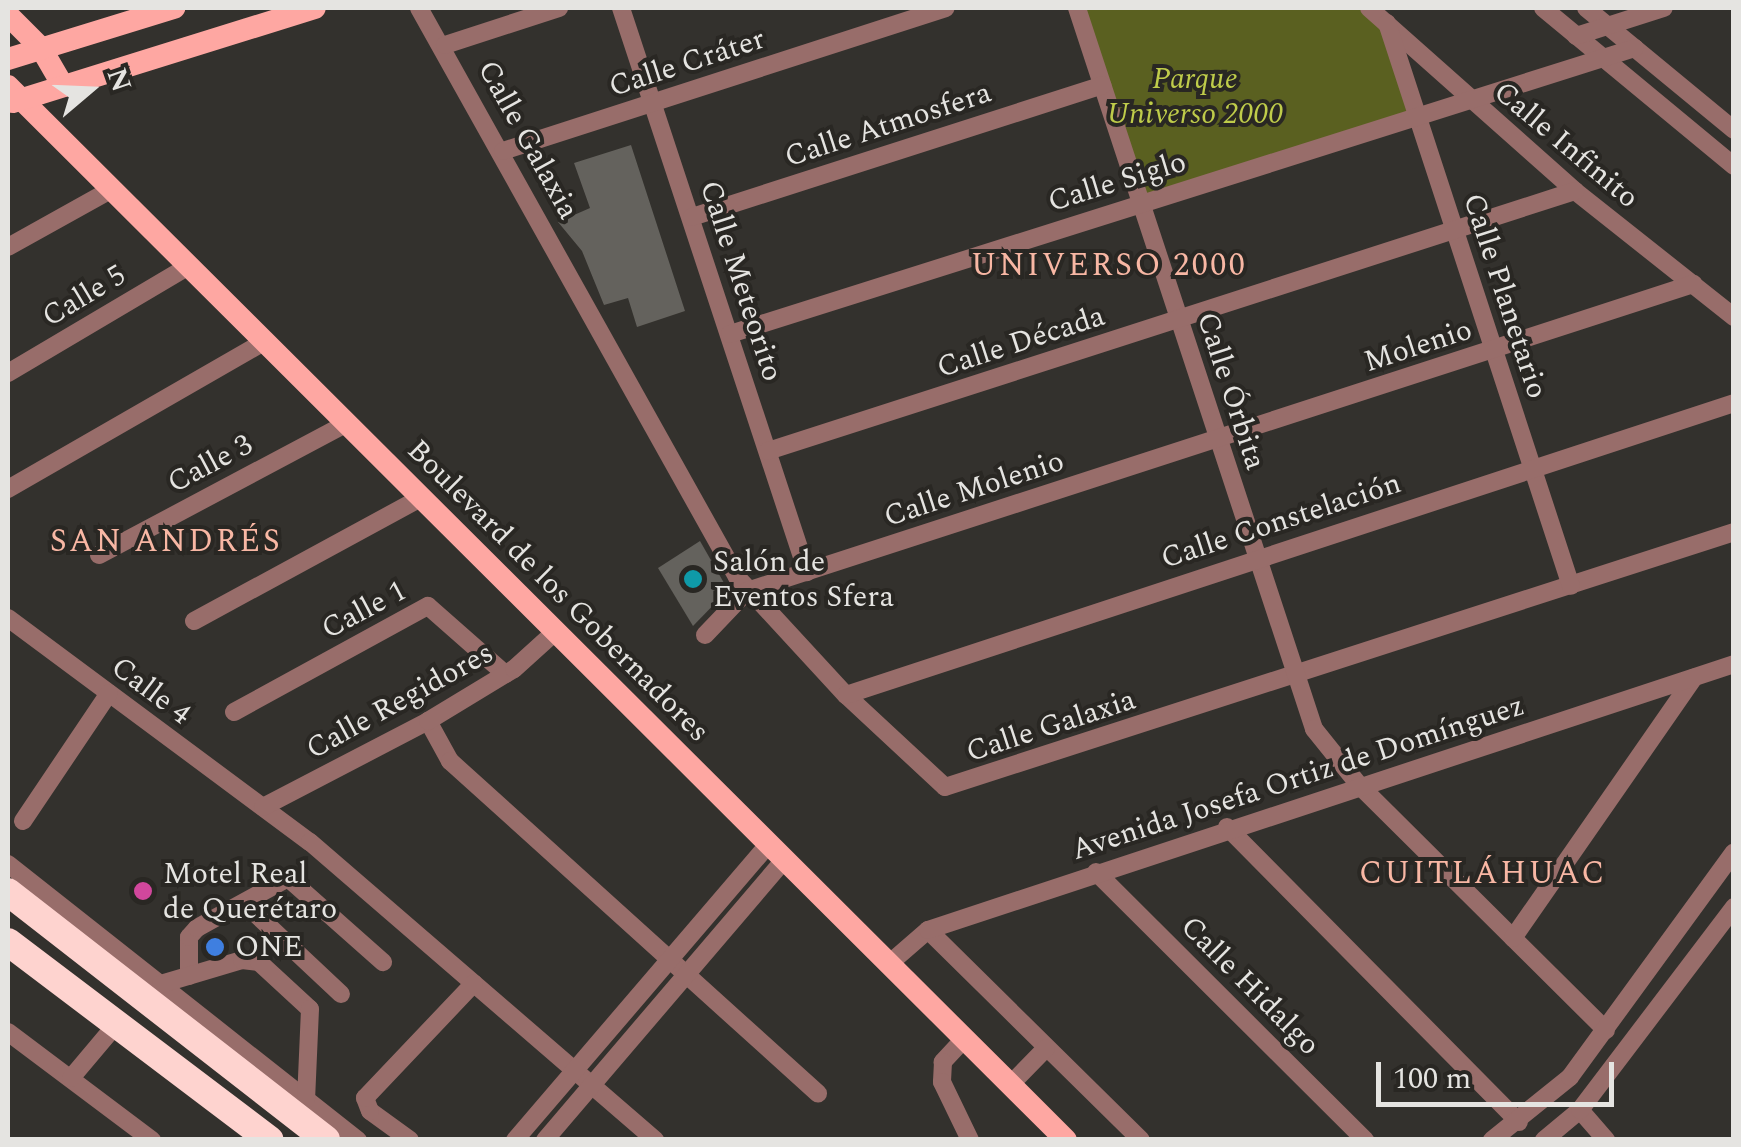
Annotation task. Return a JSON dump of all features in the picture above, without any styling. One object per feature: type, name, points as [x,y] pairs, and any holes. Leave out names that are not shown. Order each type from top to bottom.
[{"type":"highway","points":[[8,892],[326,1140]]},
{"type":"highway","points":[[8,942],[270,1140]]},
{"type":"main road","points":[[8,59],[174,8]]},
{"type":"main road","points":[[13,96],[62,86],[315,8]]},
{"type":"main road","points":[[8,15],[42,48],[62,86]]},
{"type":"main road","name":"Boulevard de los Gobernadores","points":[[13,96],[112,189],[1066,1140]]},
{"type":"street","name":"Calle Galaxia","points":[[419,8],[445,44],[748,591],[936,783],[952,787],[1734,532]]},
{"type":"street","points":[[445,44],[559,8]]},
{"type":"street","name":"Calle Meteorito","points":[[621,8],[807,572]]},
{"type":"street","name":"Calle Cráter","points":[[503,152],[945,8]]},
{"type":"street","name":"Calle Órbita","points":[[1076,8],[1216,440],[1322,743],[1606,1030]]},
{"type":"street","name":"Calle Infinito","points":[[1369,8],[1576,191],[1734,317]]},
{"type":"street","points":[[1543,8],[1734,166]]},
{"type":"street","points":[[1586,8],[1734,130]]},
{"type":"street","points":[[1576,36],[1664,8]]},
{"type":"street","name":"Calle Planetario","points":[[1387,23],[1571,586]]},
{"type":"street","name":"Calle Siglo","points":[[730,334],[1635,48]]},
{"type":"street","name":"Calle Atmosfera","points":[[692,217],[1102,85]]},
{"type":"street","points":[[8,246],[112,189]]},
{"type":"street","name":"Calle Década","points":[[768,451],[1576,191]]},
{"type":"street","name":"Calle 5","points":[[8,373],[189,266]]},
{"type":"street","name":"Molenio","points":[[1216,440],[1693,284]]},
{"type":"street","points":[[8,489],[265,341]]},
{"type":"street","name":"Calle Constelación","points":[[846,694],[1257,556],[1734,403]]},
{"type":"street","name":"Calle 3","points":[[99,555],[347,423]]},
{"type":"street","name":"Calle Molenio","points":[[748,591],[1216,440]]},
{"type":"street","points":[[194,621],[422,497]]},
{"type":"street","points":[[705,635],[748,591]]},
{"type":"street","name":"Calle 1","points":[[234,712],[428,606],[505,674]]},
{"type":"street","name":"Calle 4","points":[[8,618],[263,807],[655,1140]]},
{"type":"street","name":"Calle Regidores","points":[[263,807],[428,720],[505,674],[556,631]]},
{"type":"street","name":"Avenida Josefa Ortiz de Domínguez","points":[[890,963],[928,930],[1227,827],[1734,664]]},
{"type":"street","points":[[1513,938],[1694,677]]},
{"type":"street","points":[[23,820],[109,694]]},
{"type":"street","points":[[428,720],[450,760],[818,1094]]},
{"type":"street","points":[[1227,827],[1520,1122]]},
{"type":"street","points":[[514,1140],[671,961],[777,851]]},
{"type":"street","points":[[545,1140],[686,974],[777,851]]},
{"type":"street","points":[[1492,1140],[1520,1122],[1570,1077],[1734,852]]},
{"type":"street","points":[[8,864],[358,1140]]},
{"type":"street","name":"Calle Hidalgo","points":[[1096,872],[1365,1140]]},
{"type":"street","points":[[189,976],[188,937],[288,878],[384,962]]},
{"type":"street","points":[[244,904],[341,994]]},
{"type":"street","points":[[1544,1140],[1580,1110],[1734,907]]},
{"type":"street","points":[[928,930],[1141,1140]]},
{"type":"street","points":[[160,984],[251,959],[305,1000],[311,1018],[306,1099]]},
{"type":"street","points":[[410,1140],[370,1111],[365,1098],[474,983]]},
{"type":"street","points":[[72,1078],[118,1022]]},
{"type":"street","points":[[8,1032],[152,1140]]},
{"type":"street","points":[[965,1038],[943,1062],[942,1082],[970,1140]]},
{"type":"street","points":[[1011,1084],[1046,1048]]},
{"type":"street","points":[[1580,1110],[1606,1140]]},
{"type":"green space","name":"Parque Universo 2000","points":[[1077,8],[1369,8],[1387,23],[1418,115],[1140,203]]},
{"type":"building","points":[[631,145],[685,311],[637,327],[628,298],[604,305],[582,251],[558,222],[590,208],[574,163]]},
{"type":"building","name":"Salón de Eventos Sfera","points":[[700,541],[728,590],[693,626],[658,568]]},
{"type":"place","name":"Salón de Eventos Sfera","points":[[693,579]]},
{"type":"place","name":"Motel Real de Querétaro","points":[[143,891]]},
{"type":"place","name":"ONE","points":[[215,947]]},
{"type":"district","name":"UNIVERSO 2000","points":[[1109,266]]},
{"type":"district","name":"SAN ANDRÉS","points":[[166,542]]},
{"type":"district","name":"CUITLÁHUAC","points":[[1483,874]]}]
